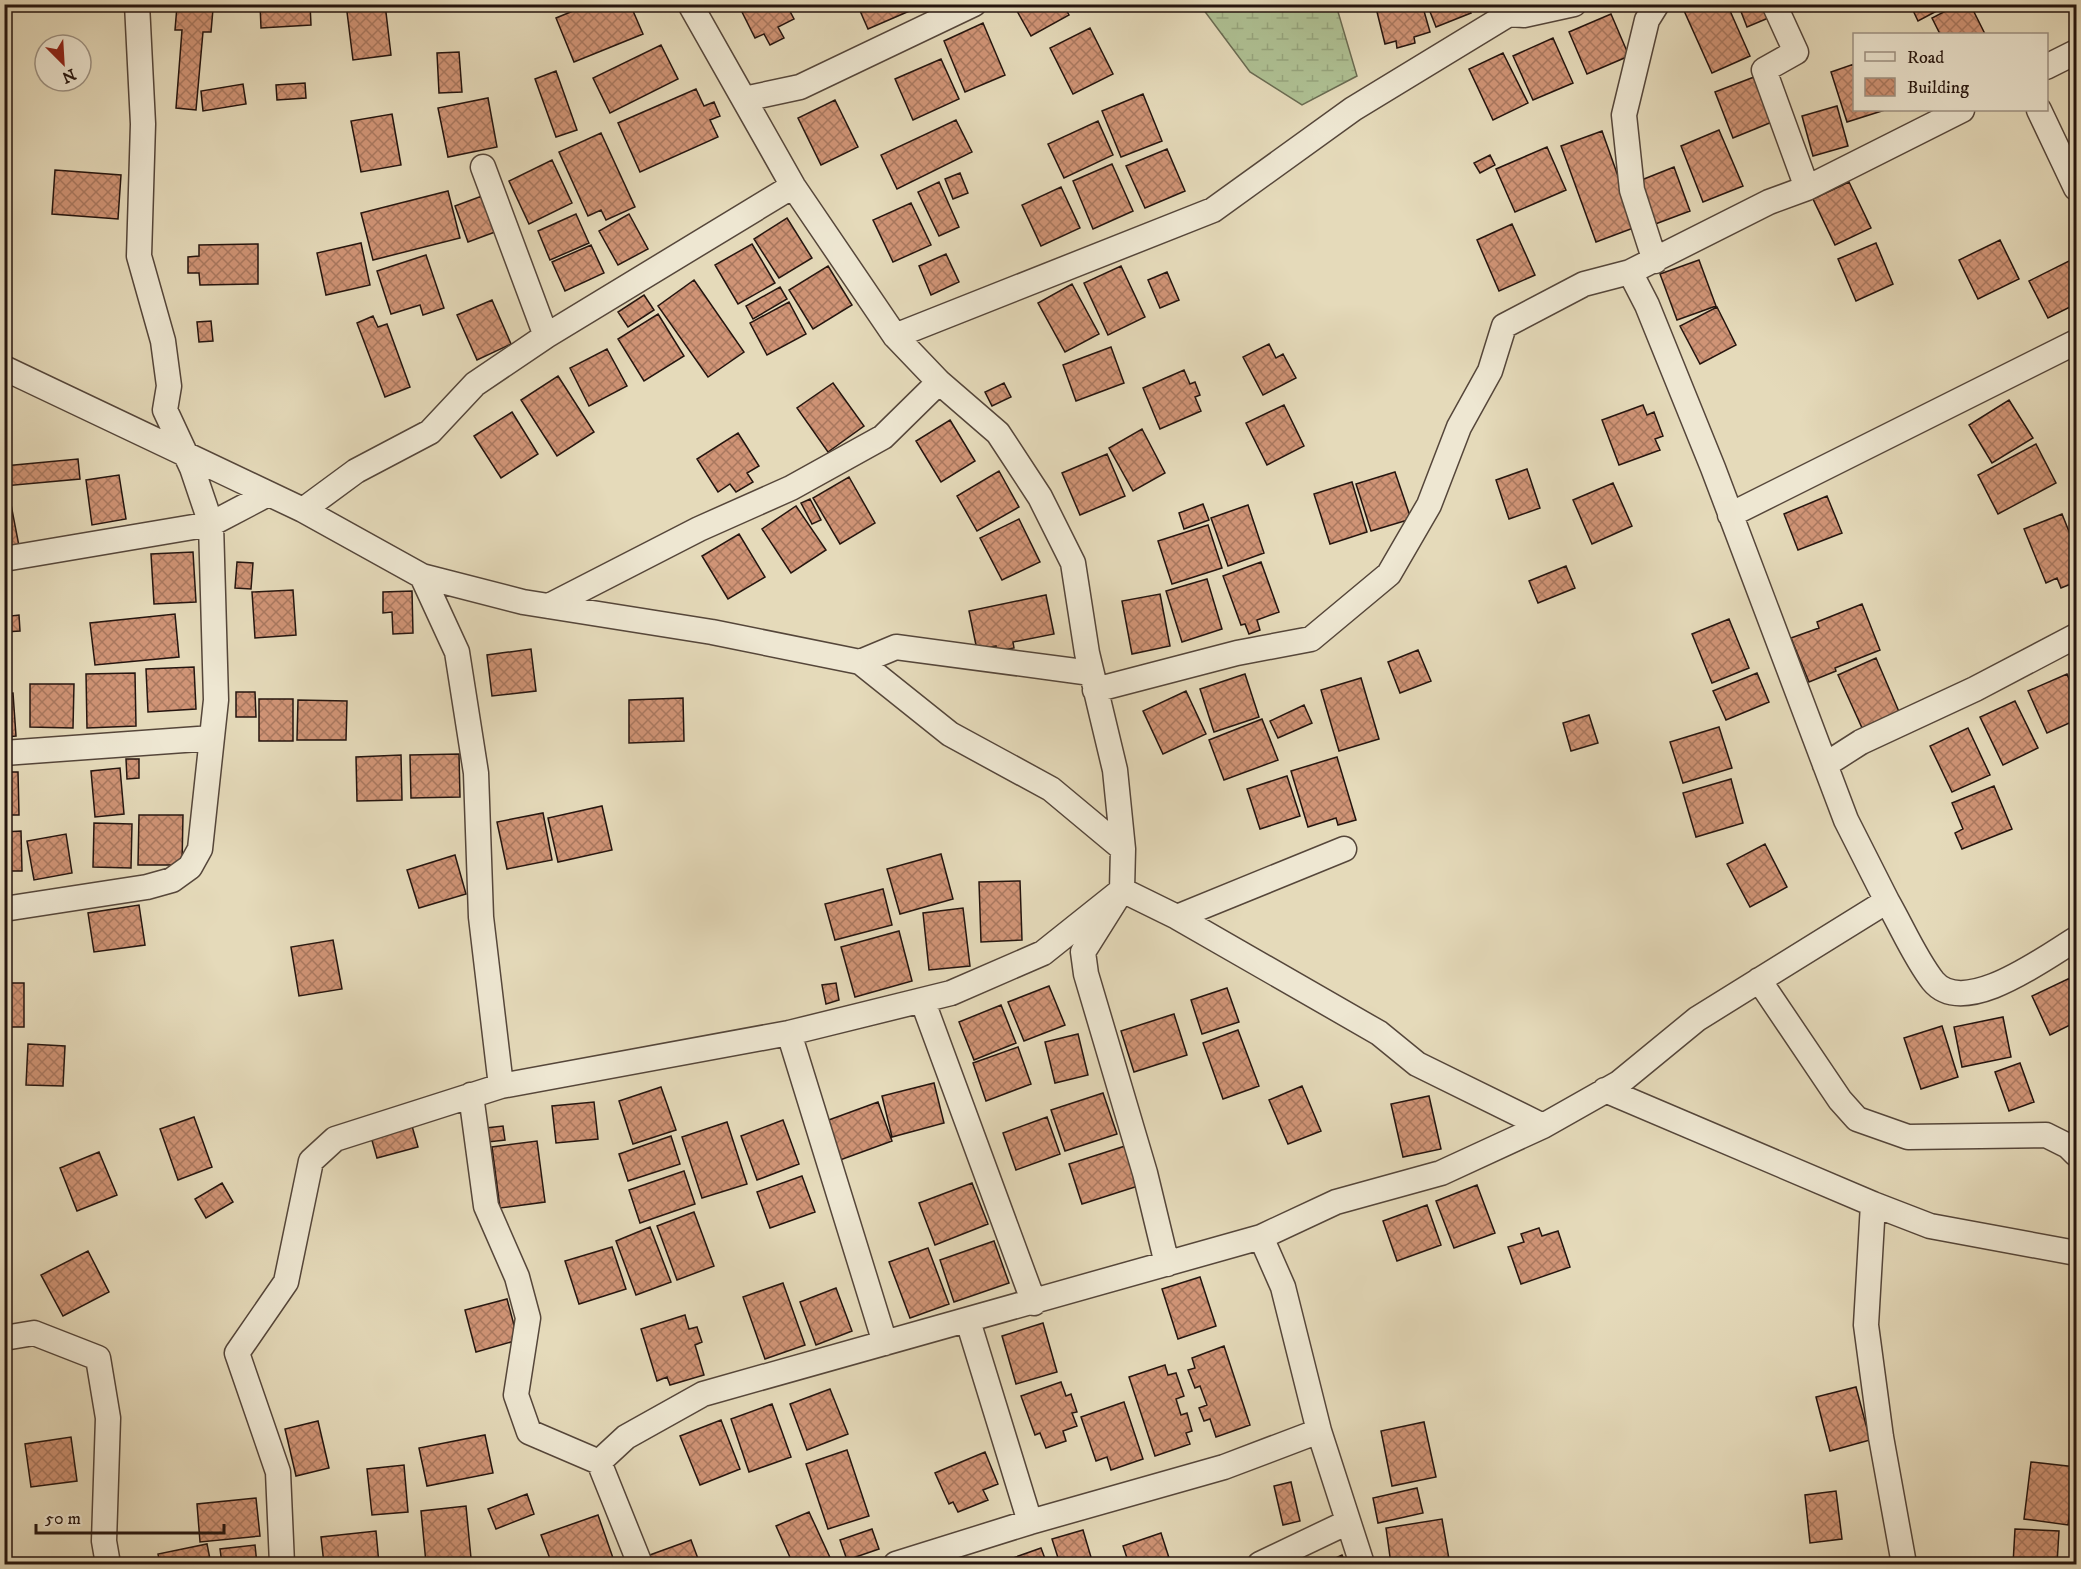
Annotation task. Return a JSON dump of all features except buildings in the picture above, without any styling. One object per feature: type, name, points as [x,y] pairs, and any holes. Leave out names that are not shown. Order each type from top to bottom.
[{"type":"street","points":[[4,909],[147,888],[172,880],[190,867],[200,849],[216,700],[211,524],[186,456],[165,410],[169,386],[163,341],[139,256],[143,124],[137,4]]},
{"type":"street","points":[[690,4],[793,186],[895,336],[939,382],[998,433],[1040,496],[1073,563],[1093,681],[1115,770],[1123,849],[1122,890],[1083,952],[1086,974],[1145,1173],[1167,1264]]},
{"type":"street","points":[[744,99],[800,87],[974,4]]},
{"type":"street","points":[[895,336],[1213,210],[1353,109],[1504,9],[1524,15],[1574,4]]},
{"type":"street","points":[[1655,261],[1632,190],[1624,115],[1647,20],[1657,4]]},
{"type":"street","points":[[1774,4],[1796,52],[1764,70],[1806,188]]},
{"type":"street","points":[[2048,66],[2076,52]]},
{"type":"street","points":[[860,662],[896,647],[1093,681],[1311,639],[1389,574],[1429,505],[1459,426],[1490,371],[1504,326],[1584,284],[1630,272],[1655,261],[1769,202],[1806,188],[1960,111]]},
{"type":"street","points":[[2039,111],[2076,188]]},
{"type":"street","points":[[483,167],[546,336]]},
{"type":"street","points":[[303,510],[356,471],[430,432],[475,384],[546,336],[793,186]]},
{"type":"street","points":[[1630,272],[1647,305],[1730,515],[1846,820],[1887,901],[1934,983],[1961,995],[1996,987],[2076,939]]},
{"type":"street","points":[[1730,515],[2076,342]]},
{"type":"street","points":[[4,368],[303,510],[422,576],[549,606],[712,632],[860,662],[950,734],[1051,789],[1123,849]]},
{"type":"street","points":[[549,606],[699,529],[792,488],[883,437],[939,382]]},
{"type":"street","points":[[4,559],[211,524],[268,494]]},
{"type":"street","points":[[422,576],[457,652],[476,773],[482,917],[501,1086]]},
{"type":"street","points":[[1825,765],[1861,742],[1975,689],[2076,636]]},
{"type":"street","points":[[4,753],[212,738]]},
{"type":"street","points":[[1177,917],[1344,849]]},
{"type":"street","points":[[1122,890],[1177,917],[1379,1033],[1417,1064],[1543,1126]]},
{"type":"street","points":[[282,1564],[278,1472],[237,1353],[286,1282],[311,1161],[335,1139],[501,1086],[789,1033],[923,1002],[951,993],[1043,953],[1122,890]]},
{"type":"street","points":[[599,1462],[626,1437],[704,1394],[1034,1303],[1261,1237],[1336,1202],[1441,1173],[1543,1126],[1619,1083],[1697,1019],[1887,901]]},
{"type":"street","points":[[1760,980],[1840,1100],[1857,1119],[1908,1137],[2046,1135],[2068,1146],[2076,1154]]},
{"type":"street","points":[[923,1002],[1034,1303]]},
{"type":"street","points":[[789,1033],[885,1343]]},
{"type":"street","points":[[1605,1090],[1872,1204],[1930,1226],[2076,1253]]},
{"type":"street","points":[[471,1095],[486,1206],[517,1276],[528,1318],[516,1395],[530,1432],[599,1462],[640,1564]]},
{"type":"street","points":[[1872,1204],[1866,1324],[1881,1437],[1905,1564]]},
{"type":"street","points":[[1261,1237],[1283,1287],[1319,1431],[1362,1564]]},
{"type":"street","points":[[968,1321],[1030,1522]]},
{"type":"street","points":[[4,1338],[34,1333],[98,1358],[108,1418],[104,1541],[108,1564]]},
{"type":"street","points":[[896,1564],[1030,1522],[1224,1467],[1319,1431]]},
{"type":"street","points":[[1260,1564],[1348,1522]]},
{"type":"green space","points":[[1200,5],[1336,5],[1357,76],[1302,105],[1250,72]]}]
